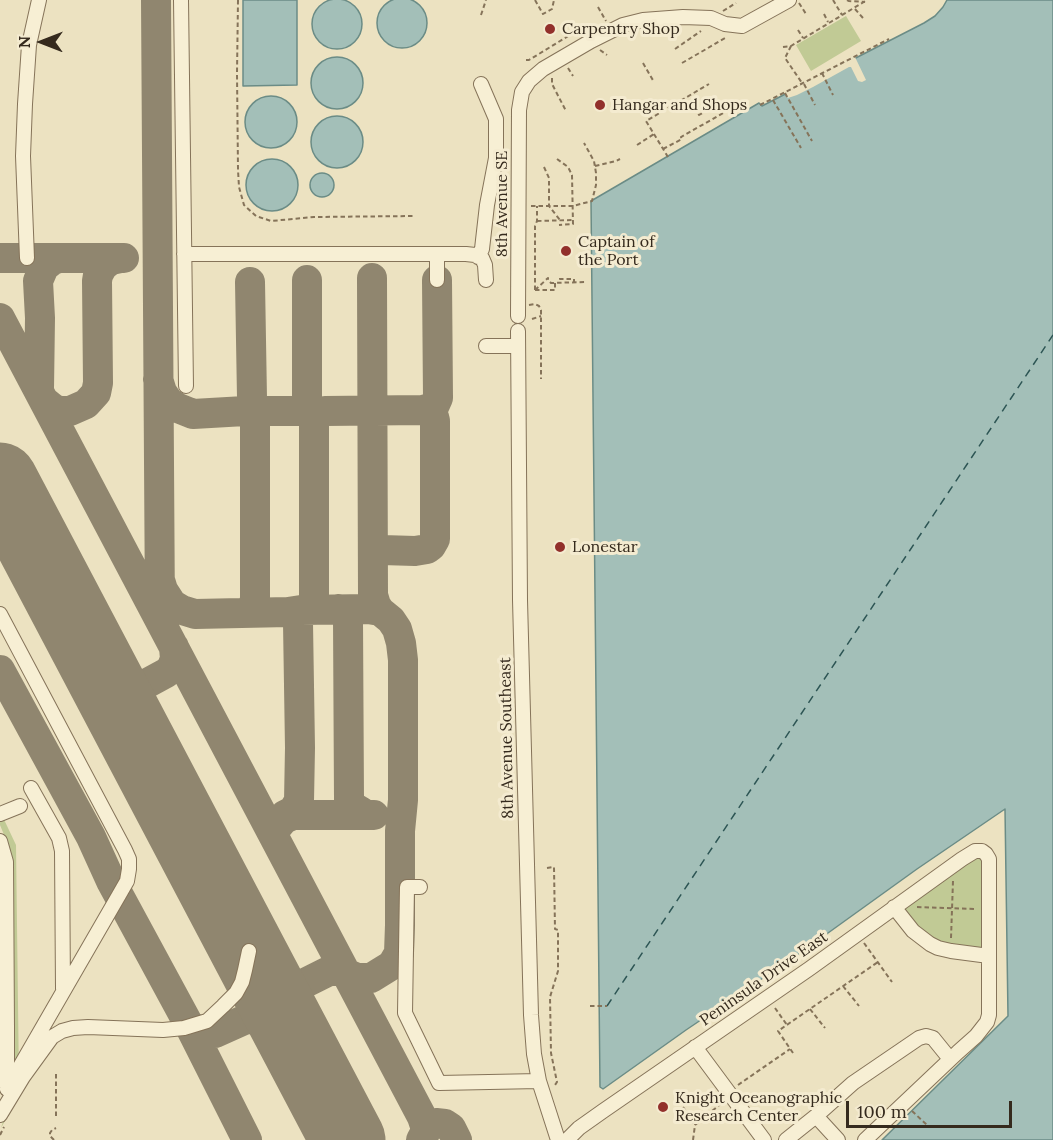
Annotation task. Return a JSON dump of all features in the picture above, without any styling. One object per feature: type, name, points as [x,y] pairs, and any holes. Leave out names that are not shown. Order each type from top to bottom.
[{"type":"street","points":[[27,258],[23,156],[25,104],[29,45],[39,0]]},
{"type":"street","points":[[181,0],[186,386]]},
{"type":"street","points":[[554,62],[623,25],[644,20],[683,17],[711,18],[725,24],[742,26],[789,0]]},
{"type":"street","name":"8th Avenue SE","points":[[526,314],[519,206],[519,110],[522,92],[529,81],[554,62]]},
{"type":"street","points":[[478,257],[482,249],[496,158],[496,119],[481,84]]},
{"type":"street","points":[[184,254],[466,254],[482,258],[486,280]]},
{"type":"street","points":[[437,254],[437,280]]},
{"type":"street","name":"8th Avenue Southeast","points":[[518,331],[520,600],[531,1015],[539,1081],[558,1140]]},
{"type":"street","points":[[486,346],[518,346]]},
{"type":"street","points":[[0,614],[129,859],[127,881],[6,1089]]},
{"type":"street","points":[[31,788],[58,838],[62,851],[63,991]]},
{"type":"street","points":[[0,814],[20,806]]},
{"type":"street","points":[[0,1114],[6,1089],[8,1029],[6,862],[1,844]]},
{"type":"street","name":"Peninsula Drive East","points":[[567,1140],[587,1122],[975,851],[982,851],[989,860],[989,909]]},
{"type":"street","points":[[420,887],[407,887],[405,1013],[439,1083],[539,1081]]},
{"type":"street","points":[[894,907],[913,931],[938,948],[989,956]]},
{"type":"street","points":[[866,1140],[976,1036],[987,1022],[989,1015],[989,909]]},
{"type":"street","points":[[0,1114],[52,1037],[73,1028],[163,1030],[184,1028],[207,1021],[236,993],[242,982],[249,951]]},
{"type":"street","points":[[786,1140],[853,1083],[919,1038],[926,1036],[933,1038],[950,1059]]},
{"type":"street","points":[[695,1047],[764,1140]]},
{"type":"street","points":[[816,1116],[838,1140]]},
{"type":"path","points":[[238,0],[238,187],[244,205],[256,216],[271,221],[314,217],[414,216]]},
{"type":"path","points":[[481,15],[486,0]]},
{"type":"path","points":[[535,0],[543,14],[552,9],[554,0]]},
{"type":"path","points":[[798,0],[806,14]]},
{"type":"path","points":[[833,0],[842,15]]},
{"type":"path","points":[[847,0],[865,0]]},
{"type":"path","points":[[783,47],[791,46],[804,39],[865,0]]},
{"type":"path","points":[[853,8],[863,18]]},
{"type":"path","points":[[824,15],[829,23]]},
{"type":"path","points":[[682,63],[740,30],[742,26]]},
{"type":"path","points":[[526,60],[583,27]]},
{"type":"path","points":[[798,30],[804,39]]},
{"type":"path","points":[[760,105],[888,39]]},
{"type":"path","points":[[791,46],[785,58],[815,105]]},
{"type":"path","points":[[554,62],[552,84],[566,111]]},
{"type":"path","points":[[643,63],[654,82]]},
{"type":"path","points":[[822,73],[833,95]]},
{"type":"path","points":[[668,157],[646,121],[709,84]]},
{"type":"path","points":[[785,93],[812,141]]},
{"type":"path","points":[[773,99],[801,148]]},
{"type":"path","points":[[694,111],[696,110],[699,115],[720,103]]},
{"type":"path","points":[[663,149],[682,139],[680,136],[725,112]]},
{"type":"path","points":[[637,145],[654,134]]},
{"type":"path","points":[[519,206],[573,206],[592,201],[596,185],[595,166],[584,143]]},
{"type":"path","points":[[557,159],[568,167],[572,175],[573,224],[560,225]]},
{"type":"path","points":[[595,166],[620,159]]},
{"type":"path","points":[[544,166],[549,178],[549,206],[560,220]]},
{"type":"path","points":[[535,290],[537,206]]},
{"type":"path","points":[[537,220],[547,223],[573,220]]},
{"type":"path","points":[[535,260],[540,260]]},
{"type":"path","points":[[535,290],[548,278],[549,282],[586,282]]},
{"type":"path","points":[[560,278],[574,279],[574,282]]},
{"type":"path","points":[[535,290],[555,290],[555,282]]},
{"type":"path","points":[[541,316],[526,314],[531,304],[537,305],[541,310],[541,316],[541,379]]},
{"type":"path","points":[[951,951],[953,866]]},
{"type":"path","points":[[547,868],[554,867],[555,929],[558,930],[558,971],[550,997],[551,1053],[557,1082],[555,1085]]},
{"type":"path","points":[[914,907],[989,909]]},
{"type":"path","points":[[857,933],[892,982]]},
{"type":"path","points":[[793,1053],[778,1031],[878,962]]},
{"type":"path","points":[[843,986],[859,1006]]},
{"type":"path","points":[[768,997],[787,1025]]},
{"type":"path","points":[[590,1006],[607,1006]]},
{"type":"path","points":[[810,1009],[825,1028]]},
{"type":"path","points":[[693,1140],[696,1125],[723,1103],[728,1092],[790,1049]]},
{"type":"path","points":[[56,1074],[56,1119]]},
{"type":"path","points":[[683,1107],[696,1125]]},
{"type":"path","points":[[910,1109],[928,1126]]},
{"type":"path","points":[[54,1140],[50,1132],[56,1128]]},
{"type":"green space","points":[[846,16],[861,41],[811,71],[796,45]]},
{"type":"green space","points":[[0,811],[16,845],[19,1083],[15,1103],[1,1128],[13,1089],[14,1056],[12,861],[11,852],[0,825]]},
{"type":"green space","points":[[980,856],[982,861],[981,948],[966,951],[925,938],[904,912],[904,907],[974,857]]},
{"type":"water","points":[[402,-2],[420,5],[427,23],[420,41],[402,48],[384,41],[377,23],[384,5]]},
{"type":"water","points":[[337,-1],[355,6],[362,24],[355,42],[337,49],[319,42],[312,24],[319,6]]},
{"type":"water","points":[[243,0],[297,0],[297,85],[243,86]]},
{"type":"water","points":[[947,0],[1053,0],[1053,1140],[882,1140],[1008,1016],[1005,809],[603,1089],[600,1087],[591,201],[759,103],[762,106],[924,23],[935,16]]},
{"type":"water","points":[[337,57],[347,59],[355,65],[361,73],[363,83],[361,93],[355,101],[347,107],[337,109],[327,107],[319,101],[313,93],[311,83],[313,73],[319,65],[327,59]]},
{"type":"water","points":[[271,96],[281,98],[289,104],[295,112],[297,122],[295,132],[289,140],[281,146],[271,148],[261,146],[253,140],[247,132],[245,122],[247,112],[253,104],[261,98]]},
{"type":"water","points":[[337,116],[347,118],[355,124],[361,132],[363,142],[361,152],[355,160],[347,166],[337,168],[327,166],[319,160],[313,152],[311,142],[313,132],[319,124],[327,118]]},
{"type":"water","points":[[267,159],[277,159],[291,166],[298,185],[291,204],[277,211],[267,211],[257,207],[250,200],[246,190],[246,180],[250,170],[257,163]]},
{"type":"water","points":[[322,173],[327,174],[333,180],[333,190],[327,196],[322,197],[317,196],[311,190],[310,185],[311,180],[317,174]]},
{"type":"pier","points":[[855,57],[866,80],[858,81],[849,67],[797,95],[788,98],[785,93]]},
{"type":"ferry route","points":[[607,1006],[1053,335]]},
{"type":"taxiway","points":[[156,0],[160,615]]},
{"type":"taxiway","points":[[0,258],[124,258]]},
{"type":"taxiway","points":[[39,389],[38,281],[44,267],[59,258]]},
{"type":"taxiway","points":[[44,401],[54,409],[70,411],[86,404],[96,393],[98,383],[98,275],[103,266],[111,260],[120,258]]},
{"type":"taxiway","points":[[289,991],[329,971],[341,971],[357,978],[371,978],[392,965],[399,953],[400,831],[403,800],[403,660],[397,629],[391,620],[380,611],[373,595],[372,278]]},
{"type":"taxiway","points":[[307,280],[307,399],[314,423],[314,599],[318,607],[324,609]]},
{"type":"taxiway","points":[[314,423],[318,413],[325,411],[423,410],[434,407],[438,398],[437,280]]},
{"type":"taxiway","points":[[250,282],[252,398],[255,424]]},
{"type":"taxiway","points":[[0,318],[422,1117],[425,1133]]},
{"type":"taxiway","points":[[158,379],[162,392],[169,402],[193,414],[303,411],[309,413],[313,418]]},
{"type":"taxiway","points":[[373,540],[375,545],[382,550],[415,551],[427,549],[435,539],[435,421],[430,413],[423,410]]},
{"type":"taxiway","points":[[244,613],[251,609],[255,601],[255,424],[260,413],[266,411]]},
{"type":"taxiway","points":[[159,577],[163,590],[172,604],[195,614],[301,610],[368,609],[380,611]]},
{"type":"taxiway","points":[[338,609],[346,614],[348,620],[349,800],[352,806],[364,815]]},
{"type":"taxiway","points":[[285,815],[293,811],[299,801],[300,748],[298,623],[295,617],[288,612]]},
{"type":"taxiway","points":[[131,692],[171,669],[175,659],[174,647]]},
{"type":"taxiway","points":[[0,670],[91,837],[111,881],[189,1025],[247,1140]]},
{"type":"taxiway","points":[[100,670],[114,688],[122,692],[131,692],[124,702],[125,718]]},
{"type":"taxiway","points":[[279,825],[284,819],[293,815],[374,815]]},
{"type":"taxiway","points":[[260,973],[264,986],[262,996],[254,1011],[244,1020],[271,1017],[287,1025]]},
{"type":"taxiway","points":[[189,1025],[203,1033],[215,1033],[244,1020]]},
{"type":"taxiway","points":[[421,1140],[428,1127],[436,1123],[445,1124],[451,1128],[457,1140]]},
{"type":"runway","points":[[0,480],[348,1140]]},
{"type":"place","name":"Carpentry Shop","points":[[550,29]]},
{"type":"place","name":"Hangar and Shops","points":[[600,105]]},
{"type":"place","name":"Captain of the Port","points":[[566,251]]},
{"type":"place","name":"Lonestar","points":[[560,547]]},
{"type":"place","name":"Knight Oceanographic Research Center","points":[[663,1107]]}]
